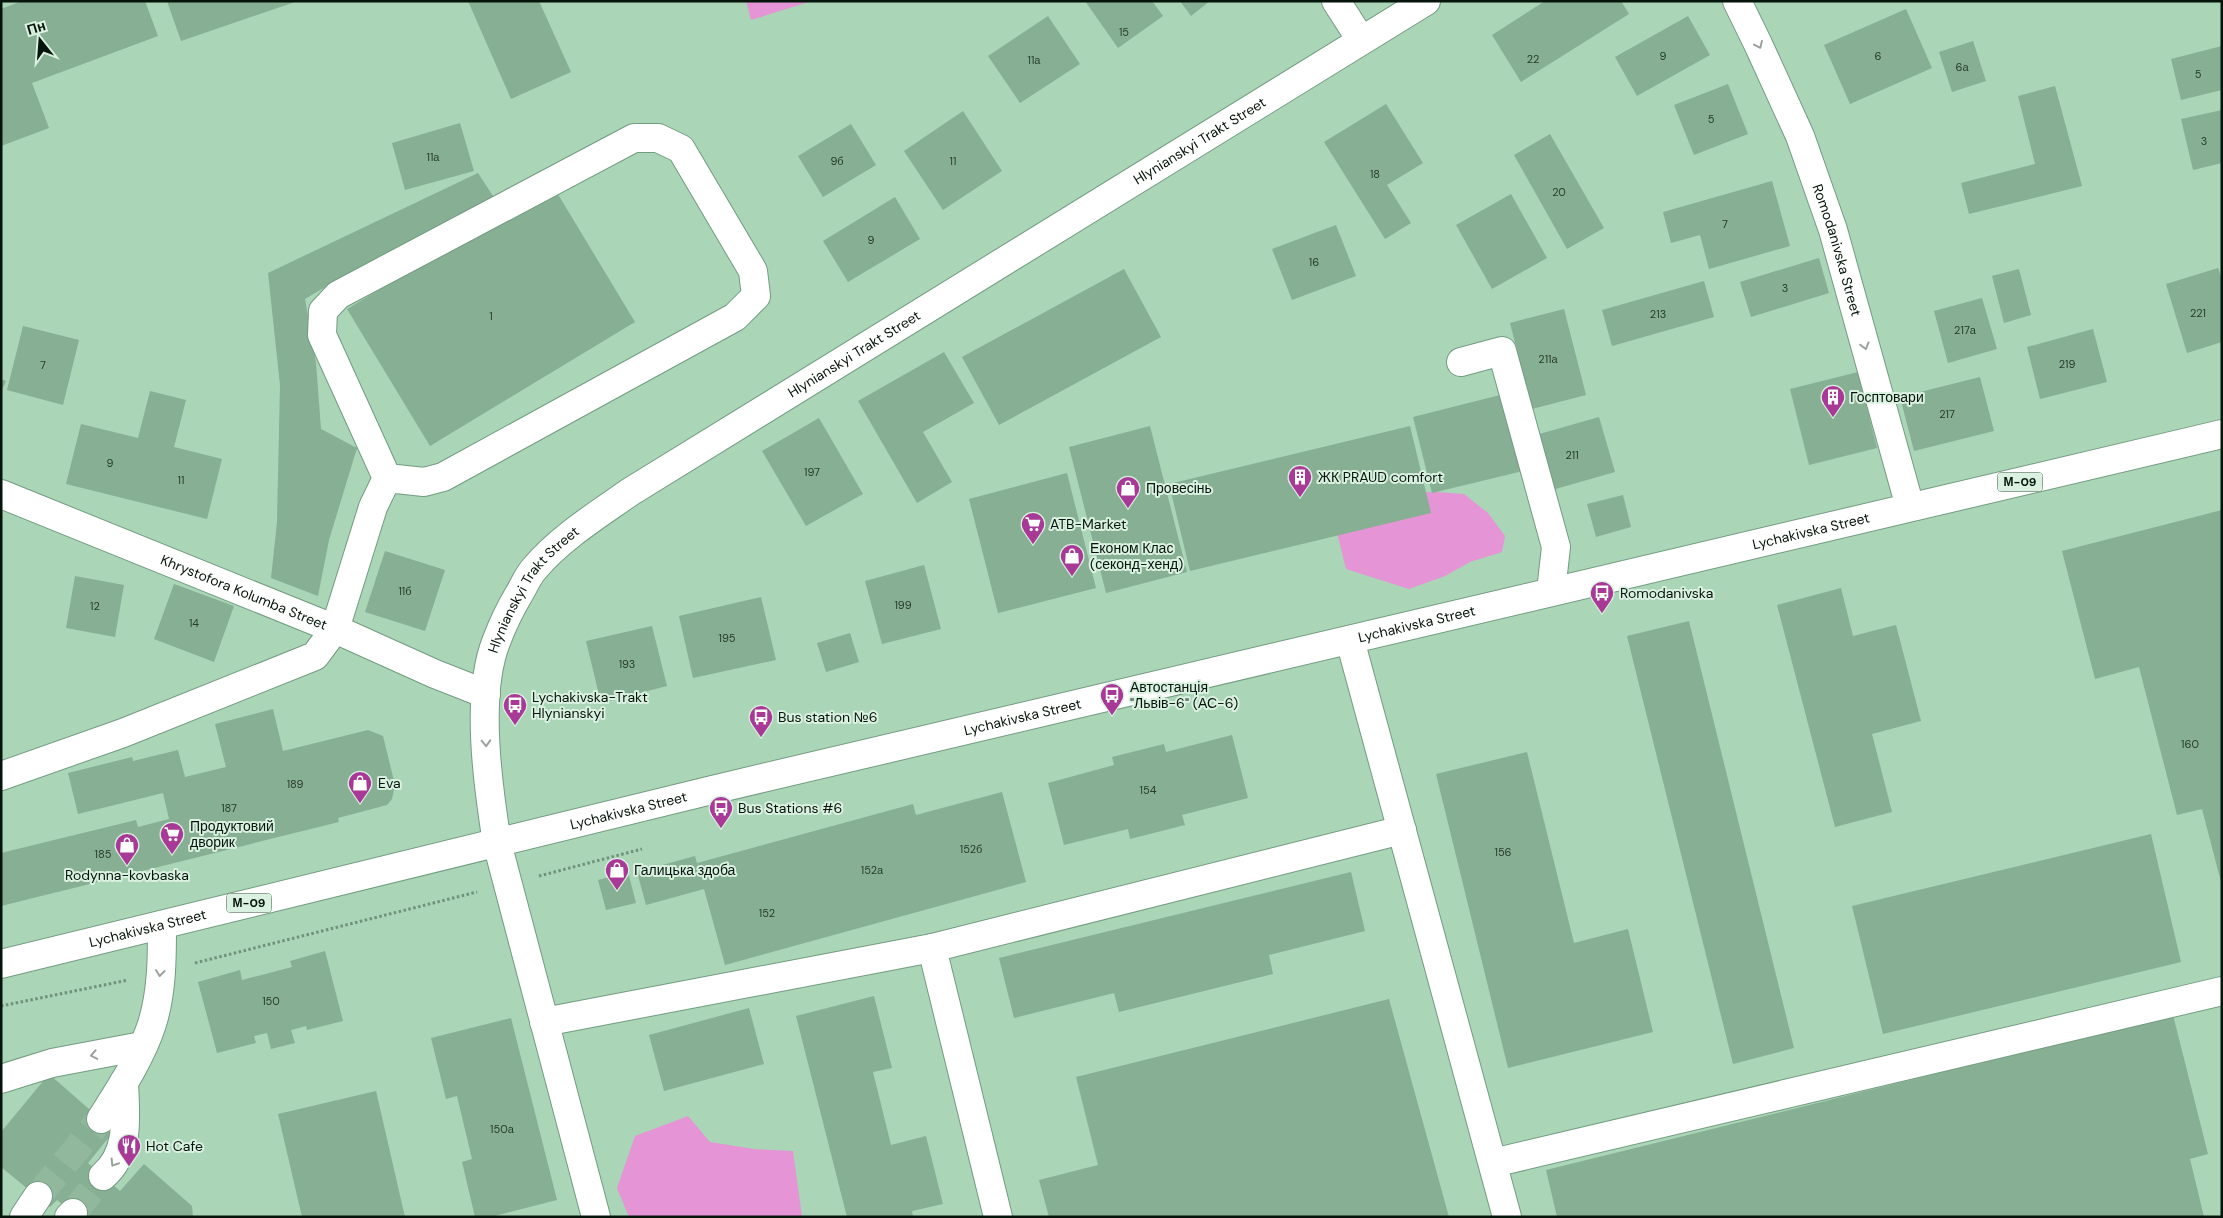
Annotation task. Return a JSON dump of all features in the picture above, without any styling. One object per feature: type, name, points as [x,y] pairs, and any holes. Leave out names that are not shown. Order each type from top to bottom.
[{"type":"main road","points":[[1336,1],[1361,40]]},
{"type":"main road","name":"Hlynianskyi Trakt Street","points":[[596,1217],[497,843],[487,771],[485,739],[486,694],[495,643],[513,604],[534,568],[572,534],[630,492],[1426,1]]},
{"type":"main road","name":"Romodanivska Street","points":[[1737,1],[1800,136],[1833,230],[1910,508]]},
{"type":"main road","points":[[634,138],[658,138],[681,149],[753,270],[756,296],[735,317],[443,476],[424,482],[387,478],[322,335],[323,311],[338,294],[634,138]]},
{"type":"main road","points":[[1461,362],[1502,351],[1556,547],[1551,591]]},
{"type":"main road","name":"Lychakivska Street","points":[[1,964],[712,790],[2222,434]]},
{"type":"main road","points":[[1,776],[123,733],[315,656],[335,629],[373,507],[387,478]]},
{"type":"main road","name":"Khrystofora Kolumba Street","points":[[1,494],[335,629],[435,674],[486,694]]},
{"type":"main road","points":[[1350,640],[1507,1217]]},
{"type":"main road","points":[[544,1022],[932,948],[1402,830]]},
{"type":"main road","points":[[101,1119],[124,1082],[152,1024],[161,972],[162,925]]},
{"type":"main road","points":[[932,948],[998,1217]]},
{"type":"main road","points":[[1492,1163],[2222,991]]},
{"type":"main road","points":[[1,1079],[52,1063],[142,1046]]},
{"type":"main road","points":[[103,1176],[112,1168],[122,1150],[126,1134],[124,1082]]},
{"type":"path","points":[[1,1006],[112,984],[161,972],[508,885],[642,849]]},
{"type":"shaded area","points":[[746,1],[812,1],[751,20]]},
{"type":"shaded area","points":[[1435,492],[1464,494],[1488,513],[1505,536],[1502,552],[1470,562],[1445,576],[1409,589],[1346,569],[1335,524],[1399,494]]},
{"type":"shaded area","points":[[688,1116],[710,1142],[754,1149],[793,1151],[802,1217],[629,1217],[617,1188],[635,1136]]},
{"type":"building","points":[[22,1],[145,1],[158,36],[32,83],[49,128],[1,146],[1,9]]},
{"type":"building","points":[[167,1],[295,1],[295,2],[181,41]]},
{"type":"building","points":[[468,1],[539,1],[571,72],[511,99]]},
{"type":"building","points":[[1085,1],[1152,1],[1163,16],[1118,48]]},
{"type":"building","points":[[1180,1],[1210,1],[1191,16]]},
{"type":"building","points":[[1545,1],[1621,1],[1629,14],[1521,82],[1492,35]]},
{"type":"building","points":[[1906,9],[1932,68],[1850,104],[1824,45]]},
{"type":"building","points":[[1048,16],[1080,64],[1020,103],[988,56]]},
{"type":"building","points":[[1688,16],[1710,55],[1637,96],[1615,57]]},
{"type":"building","points":[[1973,41],[1986,81],[1952,92],[1939,52]]},
{"type":"building","points":[[2222,46],[2222,90],[2181,100],[2171,59]]},
{"type":"building","points":[[1728,84],[1748,134],[1694,155],[1674,105]]},
{"type":"building","points":[[2055,86],[2082,186],[1969,214],[1961,183],[2035,164],[2018,96]]},
{"type":"building","points":[[1386,104],[1423,163],[1387,185],[1411,223],[1385,239],[1324,142]]},
{"type":"building","points":[[2222,110],[2222,163],[2193,170],[2181,119]]},
{"type":"building","points":[[963,111],[1002,171],[943,210],[904,151]]},
{"type":"building","points":[[460,123],[474,171],[405,190],[392,143]]},
{"type":"building","points":[[851,124],[876,165],[823,197],[798,156]]},
{"type":"building","points":[[1550,134],[1604,228],[1567,249],[1514,155]]},
{"type":"building","points":[[478,173],[497,202],[337,280],[305,299],[316,363],[321,429],[357,448],[329,540],[318,596],[271,578],[277,522],[280,385],[268,273]]},
{"type":"building","points":[[1772,181],[1790,246],[1709,269],[1700,235],[1671,243],[1663,212]]},
{"type":"building","points":[[553,186],[635,322],[430,446],[347,309]]},
{"type":"building","points":[[1511,194],[1547,258],[1492,289],[1456,225]]},
{"type":"building","points":[[895,197],[920,239],[848,282],[823,241]]},
{"type":"building","points":[[1336,225],[1356,276],[1292,300],[1272,249]]},
{"type":"building","points":[[1819,258],[1829,293],[1751,317],[1740,282]]},
{"type":"building","points":[[2218,268],[2222,279],[2222,342],[2187,353],[2166,284]]},
{"type":"building","points":[[1124,269],[1161,337],[999,425],[962,357]]},
{"type":"building","points":[[2019,269],[2031,315],[2004,323],[1992,276]]},
{"type":"building","points":[[1704,281],[1714,317],[1612,346],[1602,310]]},
{"type":"building","points":[[1982,298],[1997,349],[1948,363],[1934,311]]},
{"type":"building","points":[[1564,309],[1586,395],[1532,409],[1510,323]]},
{"type":"building","points":[[23,326],[79,340],[63,405],[7,390]]},
{"type":"building","points":[[2093,329],[2107,382],[2040,399],[2027,347]]},
{"type":"building","points":[[944,352],[974,403],[923,432],[952,482],[917,503],[858,401]]},
{"type":"building","name":"Госптовари","points":[[1858,372],[1877,448],[1809,465],[1790,389]]},
{"type":"building","points":[[1980,377],[1994,431],[1914,451],[1900,397]]},
{"type":"building","points":[[1,379],[6,381],[1,392]]},
{"type":"building","points":[[150,391],[186,400],[174,447],[222,459],[207,519],[66,484],[81,424],[138,438]]},
{"type":"building","points":[[1508,393],[1527,470],[1432,493],[1413,417]]},
{"type":"building","points":[[1599,417],[1615,472],[1545,492],[1529,437]]},
{"type":"building","points":[[819,418],[863,494],[806,526],[762,451]]},
{"type":"building","name":"Провесінь","points":[[1150,426],[1187,572],[1106,593],[1069,447]]},
{"type":"building","name":"ЖК PRAUD comfort","points":[[1410,426],[1431,513],[1190,571],[1169,484]]},
{"type":"building","points":[[1067,473],[1096,588],[998,613],[969,499]]},
{"type":"building","points":[[1623,495],[1631,527],[1596,537],[1587,504]]},
{"type":"building","points":[[2222,510],[2221,882],[2202,809],[2177,815],[2139,667],[2095,679],[2062,551]]},
{"type":"building","points":[[385,551],[445,570],[425,631],[365,612]]},
{"type":"building","points":[[924,565],[941,629],[882,644],[865,581]]},
{"type":"building","points":[[75,576],[124,585],[115,637],[66,628]]},
{"type":"building","points":[[174,584],[234,606],[214,662],[154,639]]},
{"type":"building","points":[[1841,588],[1853,636],[1896,625],[1921,721],[1872,734],[1892,812],[1835,827],[1777,605]]},
{"type":"building","points":[[761,597],[776,660],[693,678],[679,616]]},
{"type":"building","points":[[1689,621],[1794,1048],[1733,1064],[1627,636]]},
{"type":"building","points":[[652,626],[667,686],[601,703],[586,641]]},
{"type":"building","points":[[850,633],[859,662],[826,672],[817,643]]},
{"type":"building","points":[[273,709],[283,751],[368,730],[383,736],[395,785],[392,799],[387,805],[338,818],[339,822],[1,906],[1,853],[136,820],[138,827],[169,819],[163,793],[78,814],[68,773],[132,757],[133,761],[178,750],[185,777],[226,767],[215,724]]},
{"type":"building","points":[[1232,735],[1248,798],[1182,815],[1185,825],[1130,839],[1128,829],[1064,845],[1048,783],[1114,765],[1112,757],[1164,744],[1166,752]]},
{"type":"building","points":[[1527,752],[1574,943],[1628,929],[1653,1032],[1508,1068],[1436,774]]},
{"type":"building","points":[[1002,792],[1026,882],[725,965],[704,889],[646,905],[637,872],[695,856],[697,863],[913,804],[916,815]]},
{"type":"building","points":[[2151,834],[2181,962],[1883,1034],[1852,906]]},
{"type":"building","name":"Галицька здоба","points":[[628,872],[636,903],[606,910],[598,880]]},
{"type":"building","points":[[1351,872],[1365,931],[1269,955],[1273,974],[1119,1012],[1114,993],[1014,1018],[999,958]]},
{"type":"building","points":[[325,951],[343,1021],[307,1030],[306,1026],[291,1030],[295,1043],[271,1049],[267,1033],[254,1036],[256,1043],[217,1053],[198,982],[240,970],[242,980],[292,967],[290,961]]},
{"type":"building","points":[[874,996],[892,1068],[873,1072],[891,1145],[926,1136],[943,1204],[912,1211],[913,1217],[847,1217],[796,1016]]},
{"type":"building","points":[[1389,999],[1449,1217],[1049,1217],[1039,1180],[1098,1165],[1076,1077]]},
{"type":"building","points":[[749,1008],[764,1064],[664,1091],[649,1035]]},
{"type":"building","points":[[2173,1015],[2208,1154],[2190,1159],[2204,1217],[1557,1217],[1546,1170]]},
{"type":"building","points":[[511,1018],[557,1200],[491,1217],[475,1217],[462,1162],[472,1159],[457,1096],[446,1099],[431,1038]]},
{"type":"building","points":[[49,1074],[114,1131],[88,1163],[120,1191],[144,1164],[192,1206],[193,1217],[78,1217],[57,1200],[50,1207],[1,1167],[1,1132]]},
{"type":"building","points":[[376,1091],[405,1217],[302,1217],[278,1114]]},
{"type":"tunnel","points":[[38,1196],[101,1119]]},
{"type":"tunnel","points":[[73,1213],[103,1176]]},
{"type":"place","name":"Госптовари","points":[[1833,418]]},
{"type":"place","name":"ЖК PRAUD comfort","points":[[1300,498]]},
{"type":"place","name":"Провесінь","points":[[1128,509]]},
{"type":"place","name":"ATB-Market","points":[[1033,545]]},
{"type":"place","name":"Економ Клас (секонд-хенд)","points":[[1072,577]]},
{"type":"place","name":"Romodanivska","points":[[1602,614]]},
{"type":"place","name":"Автостанція \"Львів-6\" (АС-6)","points":[[1112,716]]},
{"type":"place","name":"Lychakivska-Trakt Hlynianskyi","points":[[515,726]]},
{"type":"place","name":"Bus station №6","points":[[761,738]]},
{"type":"place","name":"Eva","points":[[360,804]]},
{"type":"place","name":"Bus Stations #6","points":[[721,829]]},
{"type":"place","name":"Продуктовий дворик","points":[[172,855]]},
{"type":"place","name":"Rodynna-kovbaska","points":[[127,866]]},
{"type":"place","name":"Галицька здоба","points":[[617,891]]},
{"type":"place","name":"Hot Cafe","points":[[129,1167]]}]
